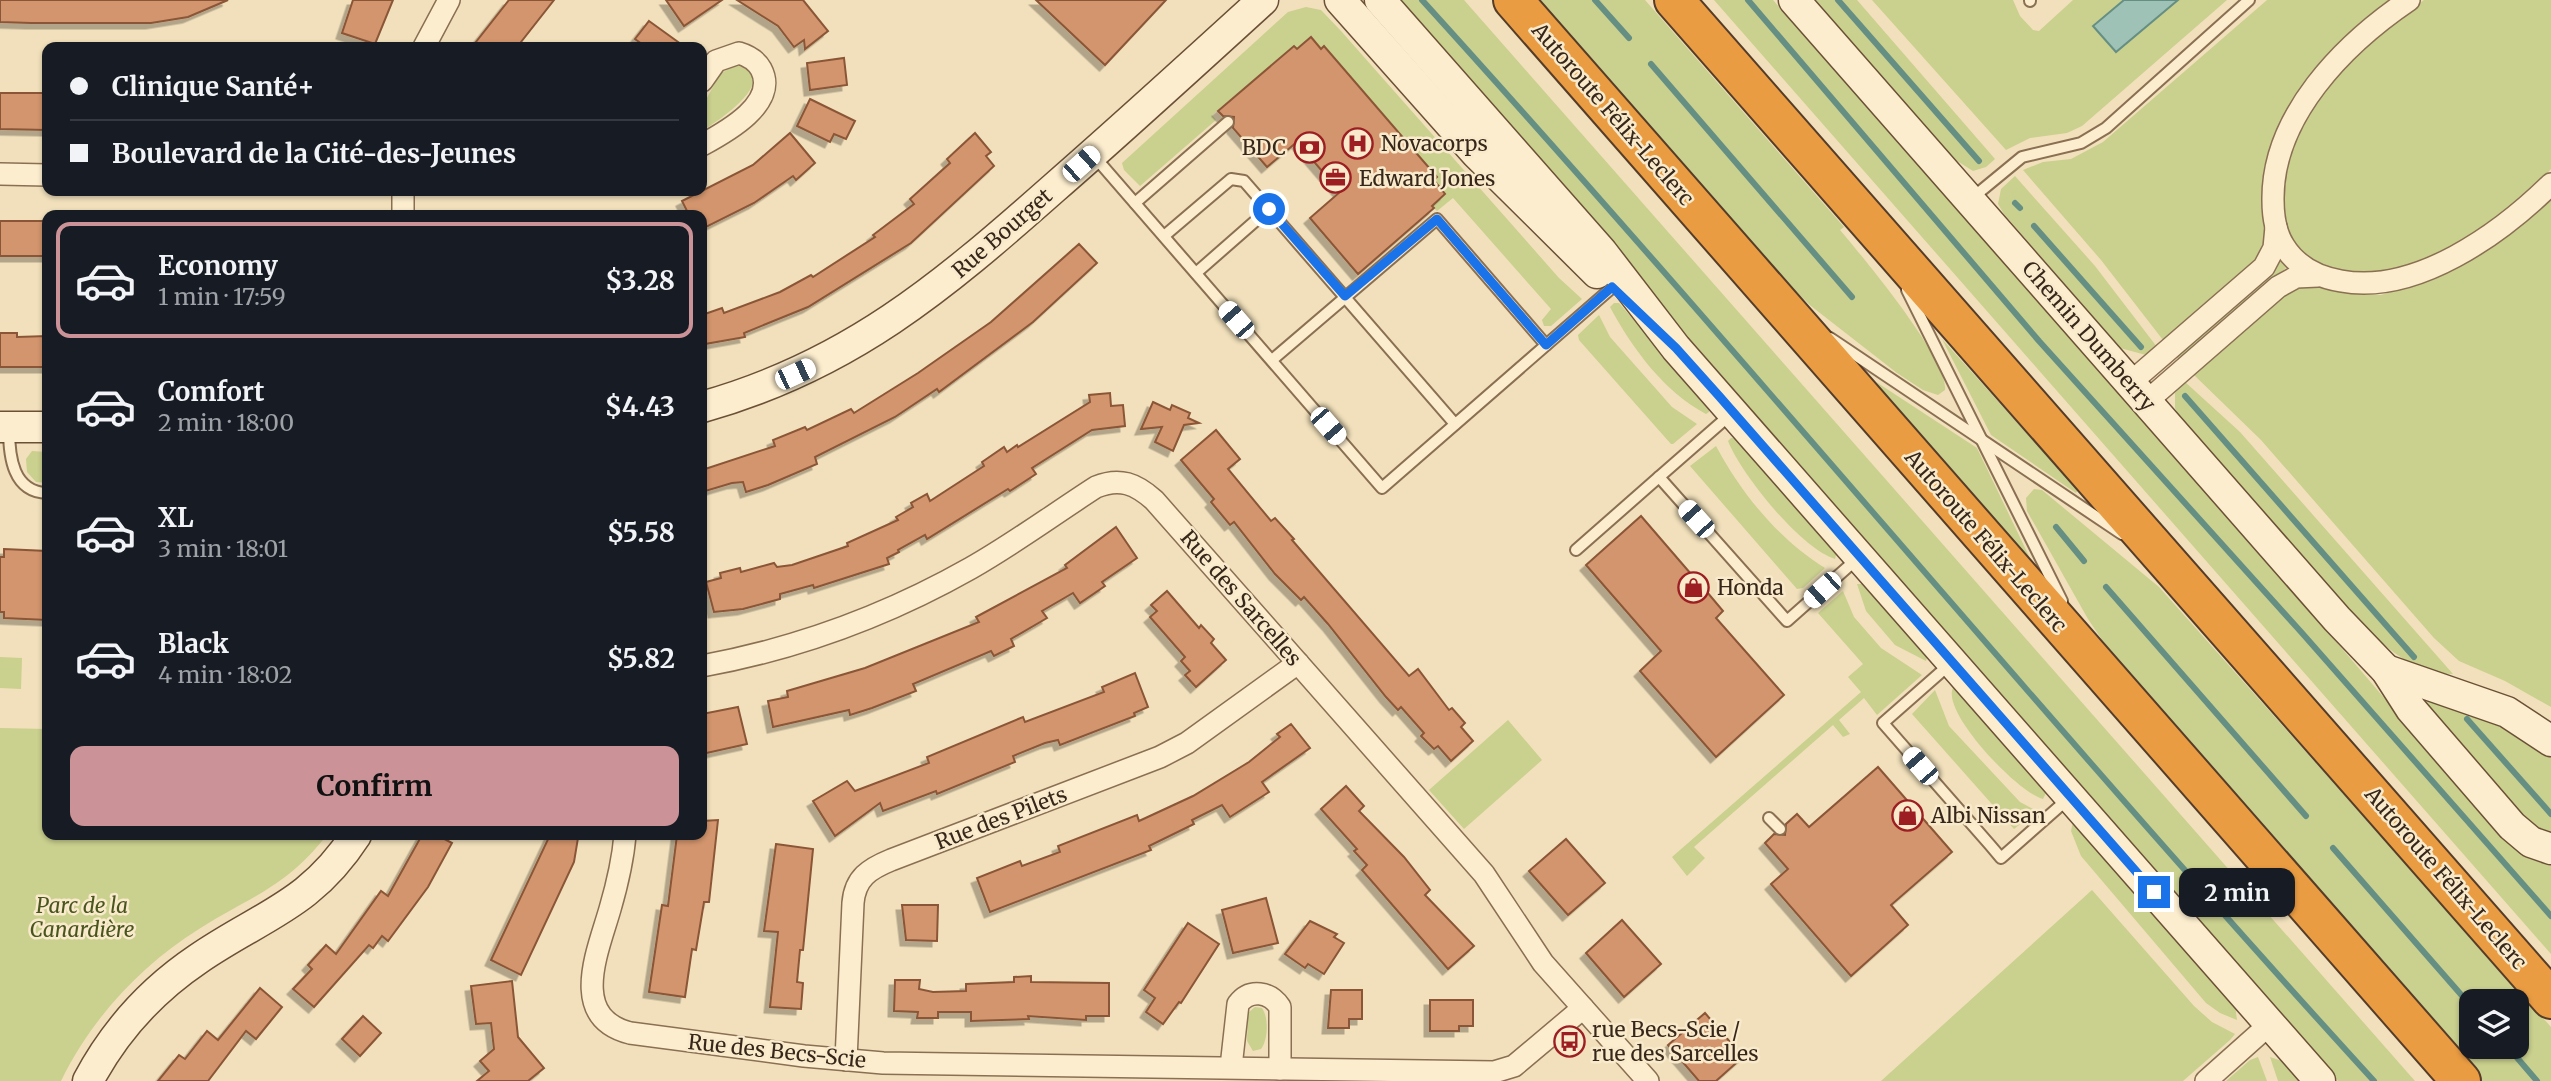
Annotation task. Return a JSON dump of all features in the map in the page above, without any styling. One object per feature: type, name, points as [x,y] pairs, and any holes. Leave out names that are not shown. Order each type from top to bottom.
[{"type":"highway","name":"Autoroute Félix-Leclerc","points":[[1513,0],[2461,1081]]},
{"type":"highway","name":"Autoroute Félix-Leclerc","points":[[1674,0],[2551,999]]},
{"type":"street","points":[[427,42],[449,0]]},
{"type":"street","name":"Rue Bourget","points":[[707,405],[795,374],[888,324],[972,260],[1263,0]]},
{"type":"street","points":[[1340,0],[1476,153],[1617,282]]},
{"type":"street","points":[[1380,0],[1617,282],[2320,1081]]},
{"type":"street","name":"Chemin Dumberry","points":[[1794,0],[2337,619],[2386,670],[2411,709],[2512,825],[2531,842],[2551,849]]},
{"type":"street","points":[[2138,393],[2264,267],[2274,248],[2274,175],[2282,147],[2295,120],[2323,78],[2350,47],[2409,0]]},
{"type":"street","points":[[707,74],[716,61],[739,53],[755,60],[766,83],[764,92],[753,108],[707,141]]},
{"type":"street","points":[[0,174],[42,175]]},
{"type":"street","points":[[2138,393],[2296,276],[2377,283],[2416,272],[2482,240],[2526,208],[2551,184]]},
{"type":"street","points":[[2276,227],[2290,255],[2318,276]]},
{"type":"street","points":[[4,427],[42,427]]},
{"type":"street","name":"Rue des Sarcelles","points":[[707,665],[811,638],[895,606],[991,556],[1096,487],[1120,482],[1134,485],[1154,500],[1484,874],[1543,963],[1648,1081]]},
{"type":"street","name":"Rue des Pilets","points":[[846,1060],[853,903],[856,887],[863,875],[891,860],[1160,757],[1187,743],[1298,663]]},
{"type":"street","name":"Chemin Dumberry","points":[[2386,670],[2507,712],[2551,741]]},
{"type":"street","points":[[88,1081],[117,1034],[151,997],[198,959],[301,897],[330,869],[352,840]]},
{"type":"street","name":"Rue des Becs-Scie","points":[[624,840],[593,973],[594,1002],[604,1020],[614,1028],[630,1033],[846,1060],[1280,1069],[1504,1070],[1521,1061],[1583,1008]]},
{"type":"street","points":[[1231,1067],[1238,1004],[1248,995],[1261,993],[1280,1007],[1280,1069]]},
{"type":"street","points":[[2206,1081],[2270,1024]]},
{"type":"lane","points":[[1969,201],[2022,157],[2081,143],[2106,128],[2249,0]]},
{"type":"lane","points":[[1135,203],[1228,122]]},
{"type":"lane","points":[[1093,154],[1382,488],[1617,282]]},
{"type":"lane","points":[[1164,236],[1231,179],[1244,181],[1455,424]]},
{"type":"lane","points":[[1196,274],[1269,209]]},
{"type":"lane","points":[[1272,360],[1437,219],[1546,345]]},
{"type":"lane","points":[[1879,234],[2064,605],[2116,689]]},
{"type":"lane","points":[[1757,279],[1827,336],[2174,569]]},
{"type":"lane","points":[[1576,550],[1733,411]]},
{"type":"lane","points":[[4,427],[12,463],[22,483],[34,492],[42,493]]},
{"type":"lane","points":[[1659,477],[1787,621],[1860,557]]},
{"type":"lane","points":[[1952,662],[1883,723],[2001,858],[2070,797]]},
{"type":"lane","points":[[1769,818],[1780,829]]},
{"type":"green space","points":[[1391,0],[1464,0],[2415,1081],[2338,1081]]},
{"type":"green space","points":[[1529,0],[1645,0],[1844,227],[1840,230],[1919,333],[1943,376],[1945,390],[1938,395],[1923,390],[1811,306],[1785,281]]},
{"type":"green space","points":[[1714,0],[1773,0],[2274,569],[2479,809],[2551,862],[2551,954]]},
{"type":"green space","points":[[1815,0],[1857,0],[1995,159],[1986,167],[1973,171],[1954,159]]},
{"type":"green space","points":[[1872,0],[2013,0],[2020,16],[2033,30],[2039,31],[2073,0],[2124,0],[2093,26],[2116,52],[2178,0],[2227,0],[2082,126],[2067,133],[2030,138],[2006,150]]},
{"type":"green space","points":[[2267,0],[2396,0],[2318,79],[2283,124],[2271,147],[2264,169],[2262,255],[2163,340],[2101,260],[2023,170],[2043,162],[2071,159],[2103,142]]},
{"type":"green space","points":[[2424,0],[2551,0],[2551,169],[2504,212],[2440,253],[2405,267],[2371,274],[2339,273],[2310,262],[2298,251],[2290,237],[2286,221],[2283,174],[2290,150],[2318,100],[2338,76],[2359,53]]},
{"type":"green space","points":[[1306,7],[1321,10],[1341,31],[1559,278],[1582,299],[1551,326],[1544,326],[1542,320],[1551,309],[1453,198],[1437,211],[1432,206],[1445,194],[1434,180],[1437,177],[1311,37],[1297,49],[1294,46],[1212,115],[1216,120],[1140,186],[1124,170],[1122,163],[1288,12]]},
{"type":"green space","points":[[735,65],[749,71],[753,79],[751,88],[732,109],[707,128],[707,98],[720,74]]},
{"type":"green space","points":[[2015,176],[2095,266],[2157,347],[2146,355],[2120,348],[2004,214],[1998,204],[2001,189]]},
{"type":"green space","points":[[2551,195],[2551,707],[2505,681],[2459,661],[2434,638],[2261,440],[2193,374],[2284,292],[2304,285],[2354,294],[2381,295],[2407,287],[2453,269]]},
{"type":"green space","points":[[2281,261],[2286,268],[2178,359],[2176,356]]},
{"type":"green space","points":[[1619,303],[1709,406],[1709,412],[1706,414],[1676,394],[1650,368],[1610,307]]},
{"type":"green space","points":[[1599,315],[1610,337],[1672,407],[1697,424],[1673,444],[1579,340],[1578,335]]},
{"type":"green space","points":[[1942,339],[2078,490],[2076,493],[1991,435]]},
{"type":"green space","points":[[1867,376],[1977,448],[2040,579]]},
{"type":"green space","points":[[2184,381],[2240,432],[2453,674],[2427,670],[2404,660],[2364,627],[2181,420],[2175,408],[2175,393]]},
{"type":"green space","points":[[1738,438],[1837,551],[1835,559],[1806,541],[1774,509],[1745,472],[1728,441]]},
{"type":"green space","points":[[1716,446],[1737,481],[1763,514],[1792,544],[1825,568],[1803,588],[1797,589],[1690,466]]},
{"type":"green space","points":[[32,451],[42,452],[42,483],[36,482],[27,472],[26,459]]},
{"type":"green space","points":[[2034,489],[2042,490],[2159,587],[2517,989],[2459,989],[2459,1059],[2117,662],[2088,619],[2027,511],[2026,498]]},
{"type":"green space","points":[[1857,584],[1867,584],[1928,654],[1926,661],[1895,645],[1866,611]]},
{"type":"green space","points":[[1843,591],[1854,617],[1881,648],[1922,675],[1877,715],[1864,698],[1839,720],[1850,734],[1843,737],[1833,725],[1694,847],[1705,858],[1687,876],[1672,857],[1861,692],[1848,677],[1863,664],[1818,613]]},
{"type":"green space","points":[[0,657],[22,658],[21,689],[0,688]]},
{"type":"green space","points":[[1953,688],[2047,791],[2043,799],[2031,793],[2000,768],[1984,750],[1958,715],[1952,699]]},
{"type":"green space","points":[[1935,690],[1949,726],[2020,802],[2037,811],[2014,829],[1912,714]]},
{"type":"green space","points":[[2425,700],[2493,720],[2551,757],[2551,836],[2531,827],[2422,702]]},
{"type":"green space","points":[[1508,720],[1542,760],[1464,829],[1429,790]]},
{"type":"green space","name":"Parc de la Canardière","points":[[0,728],[42,729],[42,840],[323,840],[282,879],[199,929],[157,959],[103,1015],[73,1058],[61,1081],[0,1081]]},
{"type":"green space","points":[[2073,822],[2235,1005],[2237,1020],[2206,1003],[2081,856],[2071,831]]},
{"type":"green space","points":[[2092,890],[2194,1006],[2212,1022],[2235,1034],[2230,1040],[2183,1081],[1881,1081]]},
{"type":"green space","points":[[2529,1002],[2551,1027],[2551,1081],[2478,1081],[2459,1059],[2529,1059]]},
{"type":"green space","points":[[1255,1007],[1262,1008],[1267,1029],[1261,1049],[1253,1051],[1247,1041],[1248,1013]]},
{"type":"green space","points":[[2258,1057],[2267,1081],[2226,1081],[2250,1060]]},
{"type":"green space","points":[[2270,1057],[2282,1061],[2302,1081],[2278,1081]]},
{"type":"water","points":[[2124,0],[2178,0],[2116,52],[2093,26]]},
{"type":"building","points":[[0,0],[228,0],[188,17],[151,23],[31,23],[0,22]]},
{"type":"building","points":[[353,0],[393,0],[376,42],[342,33]]},
{"type":"building","points":[[509,0],[554,0],[521,42],[476,42]]},
{"type":"building","points":[[666,0],[722,0],[684,26]]},
{"type":"building","points":[[737,0],[803,0],[828,31],[805,49],[804,40],[794,47],[778,26]]},
{"type":"building","points":[[1036,0],[1166,0],[1105,65]]},
{"type":"building","points":[[649,21],[678,42],[639,42],[635,39]]},
{"type":"building","points":[[1311,37],[1321,49],[1324,46],[1437,177],[1434,180],[1445,194],[1432,206],[1434,208],[1358,274],[1310,218],[1340,192],[1297,142],[1267,167],[1233,128],[1234,117],[1223,116],[1218,111],[1294,46],[1297,49]]},
{"type":"building","points":[[844,58],[847,85],[810,90],[807,63]]},
{"type":"building","points":[[0,93],[42,93],[42,130],[0,129]]},
{"type":"building","points":[[810,99],[855,121],[846,139],[834,134],[830,142],[797,126]]},
{"type":"building","points":[[790,133],[815,163],[796,180],[793,176],[754,203],[707,226],[707,210],[686,210],[682,201],[692,196],[707,196],[707,188],[753,165]]},
{"type":"building","points":[[975,133],[991,152],[986,156],[994,166],[911,243],[808,307],[744,333],[745,337],[707,344],[707,313],[722,308],[724,313],[780,292],[811,275],[813,277],[875,237],[873,235],[914,204],[910,199],[950,163],[947,159]]},
{"type":"building","points":[[0,221],[42,221],[42,256],[0,256]]},
{"type":"building","points":[[1079,244],[1097,263],[1033,322],[939,392],[937,389],[895,417],[815,457],[817,464],[746,492],[743,482],[707,490],[707,468],[775,446],[773,440],[805,427],[807,430],[851,409],[854,413],[991,322]]},
{"type":"building","points":[[0,333],[17,333],[17,337],[42,336],[42,367],[0,367]]},
{"type":"building","points":[[1110,393],[1111,406],[1123,405],[1125,426],[1092,430],[1032,468],[1036,474],[1010,491],[1008,489],[927,539],[925,535],[898,550],[899,552],[887,558],[889,564],[814,588],[813,585],[780,594],[780,599],[743,609],[714,612],[707,582],[721,578],[720,573],[740,568],[741,572],[774,563],[777,567],[792,565],[848,546],[847,543],[898,520],[896,517],[913,507],[911,503],[927,494],[930,501],[984,466],[982,462],[1004,447],[1007,452],[1017,445],[1018,447],[1090,402],[1089,395]]},
{"type":"building","points":[[1153,402],[1170,410],[1172,405],[1190,413],[1188,418],[1199,423],[1184,425],[1173,451],[1155,442],[1162,427],[1141,429]]},
{"type":"building","points":[[1216,430],[1240,459],[1228,469],[1271,521],[1275,518],[1294,539],[1292,540],[1409,676],[1418,669],[1449,710],[1452,708],[1465,723],[1461,727],[1473,741],[1451,761],[1438,746],[1434,749],[1421,736],[1424,733],[1401,707],[1398,710],[1386,697],[1304,597],[1301,600],[1275,574],[1234,522],[1230,525],[1211,502],[1214,499],[1181,460]]},
{"type":"building","points":[[1641,516],[1691,574],[1705,578],[1707,592],[1723,611],[1716,618],[1784,695],[1716,757],[1640,671],[1661,651],[1586,565]]},
{"type":"building","points":[[1116,527],[1137,558],[1102,582],[1105,586],[1080,603],[1073,593],[1042,611],[1047,618],[1011,639],[1014,646],[994,656],[991,651],[913,684],[916,691],[872,708],[850,715],[849,710],[773,727],[768,701],[788,697],[787,691],[865,668],[979,622],[976,617],[1067,568],[1065,565]]},
{"type":"building","points":[[4,549],[42,551],[42,620],[4,618],[4,612],[0,612],[0,557],[4,557]]},
{"type":"building","points":[[1167,591],[1199,628],[1201,625],[1214,639],[1211,643],[1226,660],[1196,687],[1185,675],[1190,671],[1181,661],[1185,657],[1150,617],[1157,611],[1151,605]]},
{"type":"building","points":[[1135,673],[1148,707],[1134,713],[1135,716],[1060,745],[1058,740],[1045,743],[1013,756],[1015,762],[937,794],[936,791],[883,811],[880,803],[835,836],[813,801],[847,781],[855,791],[929,763],[927,757],[1023,717],[1025,722],[1104,692],[1102,687]]},
{"type":"building","points":[[738,707],[747,744],[707,753],[707,713]]},
{"type":"building","points":[[1291,724],[1310,748],[1262,782],[1269,792],[1230,817],[1222,805],[1192,820],[1194,824],[1149,846],[1151,850],[990,912],[977,878],[1020,861],[1022,866],[1060,852],[1058,846],[1137,815],[1139,821],[1193,796],[1249,762],[1280,737],[1277,734]]},
{"type":"building","points":[[1878,767],[1952,852],[1891,905],[1908,925],[1851,976],[1771,884],[1788,869],[1765,843],[1774,834],[1785,835],[1786,824],[1797,814],[1809,827]]},
{"type":"building","points":[[1346,786],[1364,806],[1359,811],[1404,857],[1430,890],[1425,895],[1474,946],[1448,969],[1362,870],[1367,865],[1354,851],[1357,849],[1321,809]]},
{"type":"building","points":[[718,820],[709,902],[704,902],[696,950],[692,949],[685,997],[649,992],[662,905],[668,906],[676,840],[707,840],[707,821]]},
{"type":"building","points":[[1566,839],[1605,883],[1568,915],[1529,871]]},
{"type":"building","points":[[419,840],[446,840],[452,843],[428,887],[388,941],[382,936],[373,948],[369,945],[314,1007],[293,989],[312,969],[308,965],[326,945],[336,954],[381,891],[388,896]]},
{"type":"building","points":[[548,840],[578,840],[574,862],[521,975],[491,960]]},
{"type":"building","points":[[776,844],[813,849],[803,950],[800,950],[797,982],[803,983],[801,1009],[770,1007],[778,932],[764,931]]},
{"type":"building","points":[[1266,898],[1278,943],[1233,953],[1222,910]]},
{"type":"building","points":[[902,905],[938,905],[937,941],[906,940]]},
{"type":"building","points":[[1622,920],[1661,964],[1624,997],[1586,953]]},
{"type":"building","points":[[1310,921],[1337,934],[1334,937],[1344,943],[1324,974],[1308,964],[1305,968],[1285,954]]},
{"type":"building","points":[[1188,923],[1219,944],[1181,1003],[1179,1002],[1163,1024],[1146,1012],[1155,998],[1144,990]]},
{"type":"building","points":[[1031,976],[1031,982],[1109,983],[1109,1016],[1086,1016],[1086,1020],[1028,1016],[1029,1019],[971,1021],[971,1012],[938,1012],[938,1018],[917,1018],[918,1012],[894,1011],[895,980],[920,980],[919,989],[933,992],[966,991],[966,984],[1014,982],[1014,977]]},
{"type":"building","points":[[512,981],[518,1037],[544,1068],[528,1081],[477,1081],[489,1071],[480,1061],[494,1049],[491,1023],[476,1024],[471,986]]},
{"type":"building","points":[[260,988],[282,1007],[256,1039],[246,1031],[208,1081],[158,1081],[179,1055],[185,1059],[207,1031],[218,1040]]},
{"type":"building","points":[[1331,990],[1362,990],[1362,1019],[1349,1019],[1349,1028],[1328,1028]]},
{"type":"building","points":[[1430,1000],[1473,1000],[1473,1026],[1459,1026],[1459,1031],[1430,1031]]},
{"type":"building","points":[[1705,1013],[1743,1057],[1716,1081],[1699,1081],[1668,1045]]},
{"type":"building","points":[[363,1016],[381,1033],[360,1056],[342,1039]]},
{"type":"waterway","points":[[1422,0],[1661,269],[2134,812],[2374,1081]]},
{"type":"waterway","points":[[1595,0],[1629,38]]},
{"type":"waterway","points":[[1748,0],[2039,341],[2302,633],[2551,916]]},
{"type":"waterway","points":[[1838,0],[1979,161]]},
{"type":"waterway","points":[[1651,64],[1852,297]]},
{"type":"waterway","points":[[2015,203],[2020,208]]},
{"type":"waterway","points":[[2034,226],[2141,347]]},
{"type":"waterway","points":[[2185,396],[2414,657]]},
{"type":"waterway","points":[[2056,527],[2084,561]]},
{"type":"waterway","points":[[2106,587],[2306,816]]},
{"type":"waterway","points":[[2467,719],[2551,814]]},
{"type":"waterway","points":[[2333,848],[2459,992]]},
{"type":"waterway","points":[[2518,1059],[2537,1081]]},
{"type":"place","name":"Novacorps","points":[[1358,143]]},
{"type":"place","name":"BDC","points":[[1309,147]]},
{"type":"place","name":"Edward Jones","points":[[1336,178]]},
{"type":"place","name":"Honda","points":[[1694,587]]},
{"type":"place","name":"Albi Nissan","points":[[1908,815]]},
{"type":"place","name":"rue Becs-Scie / rue des Sarcelles","points":[[1569,1041]]},
{"type":"route","points":[[1269,209],[1345,296],[1437,219],[1546,345],[1612,287],[1676,348],[2154,892]]}]
